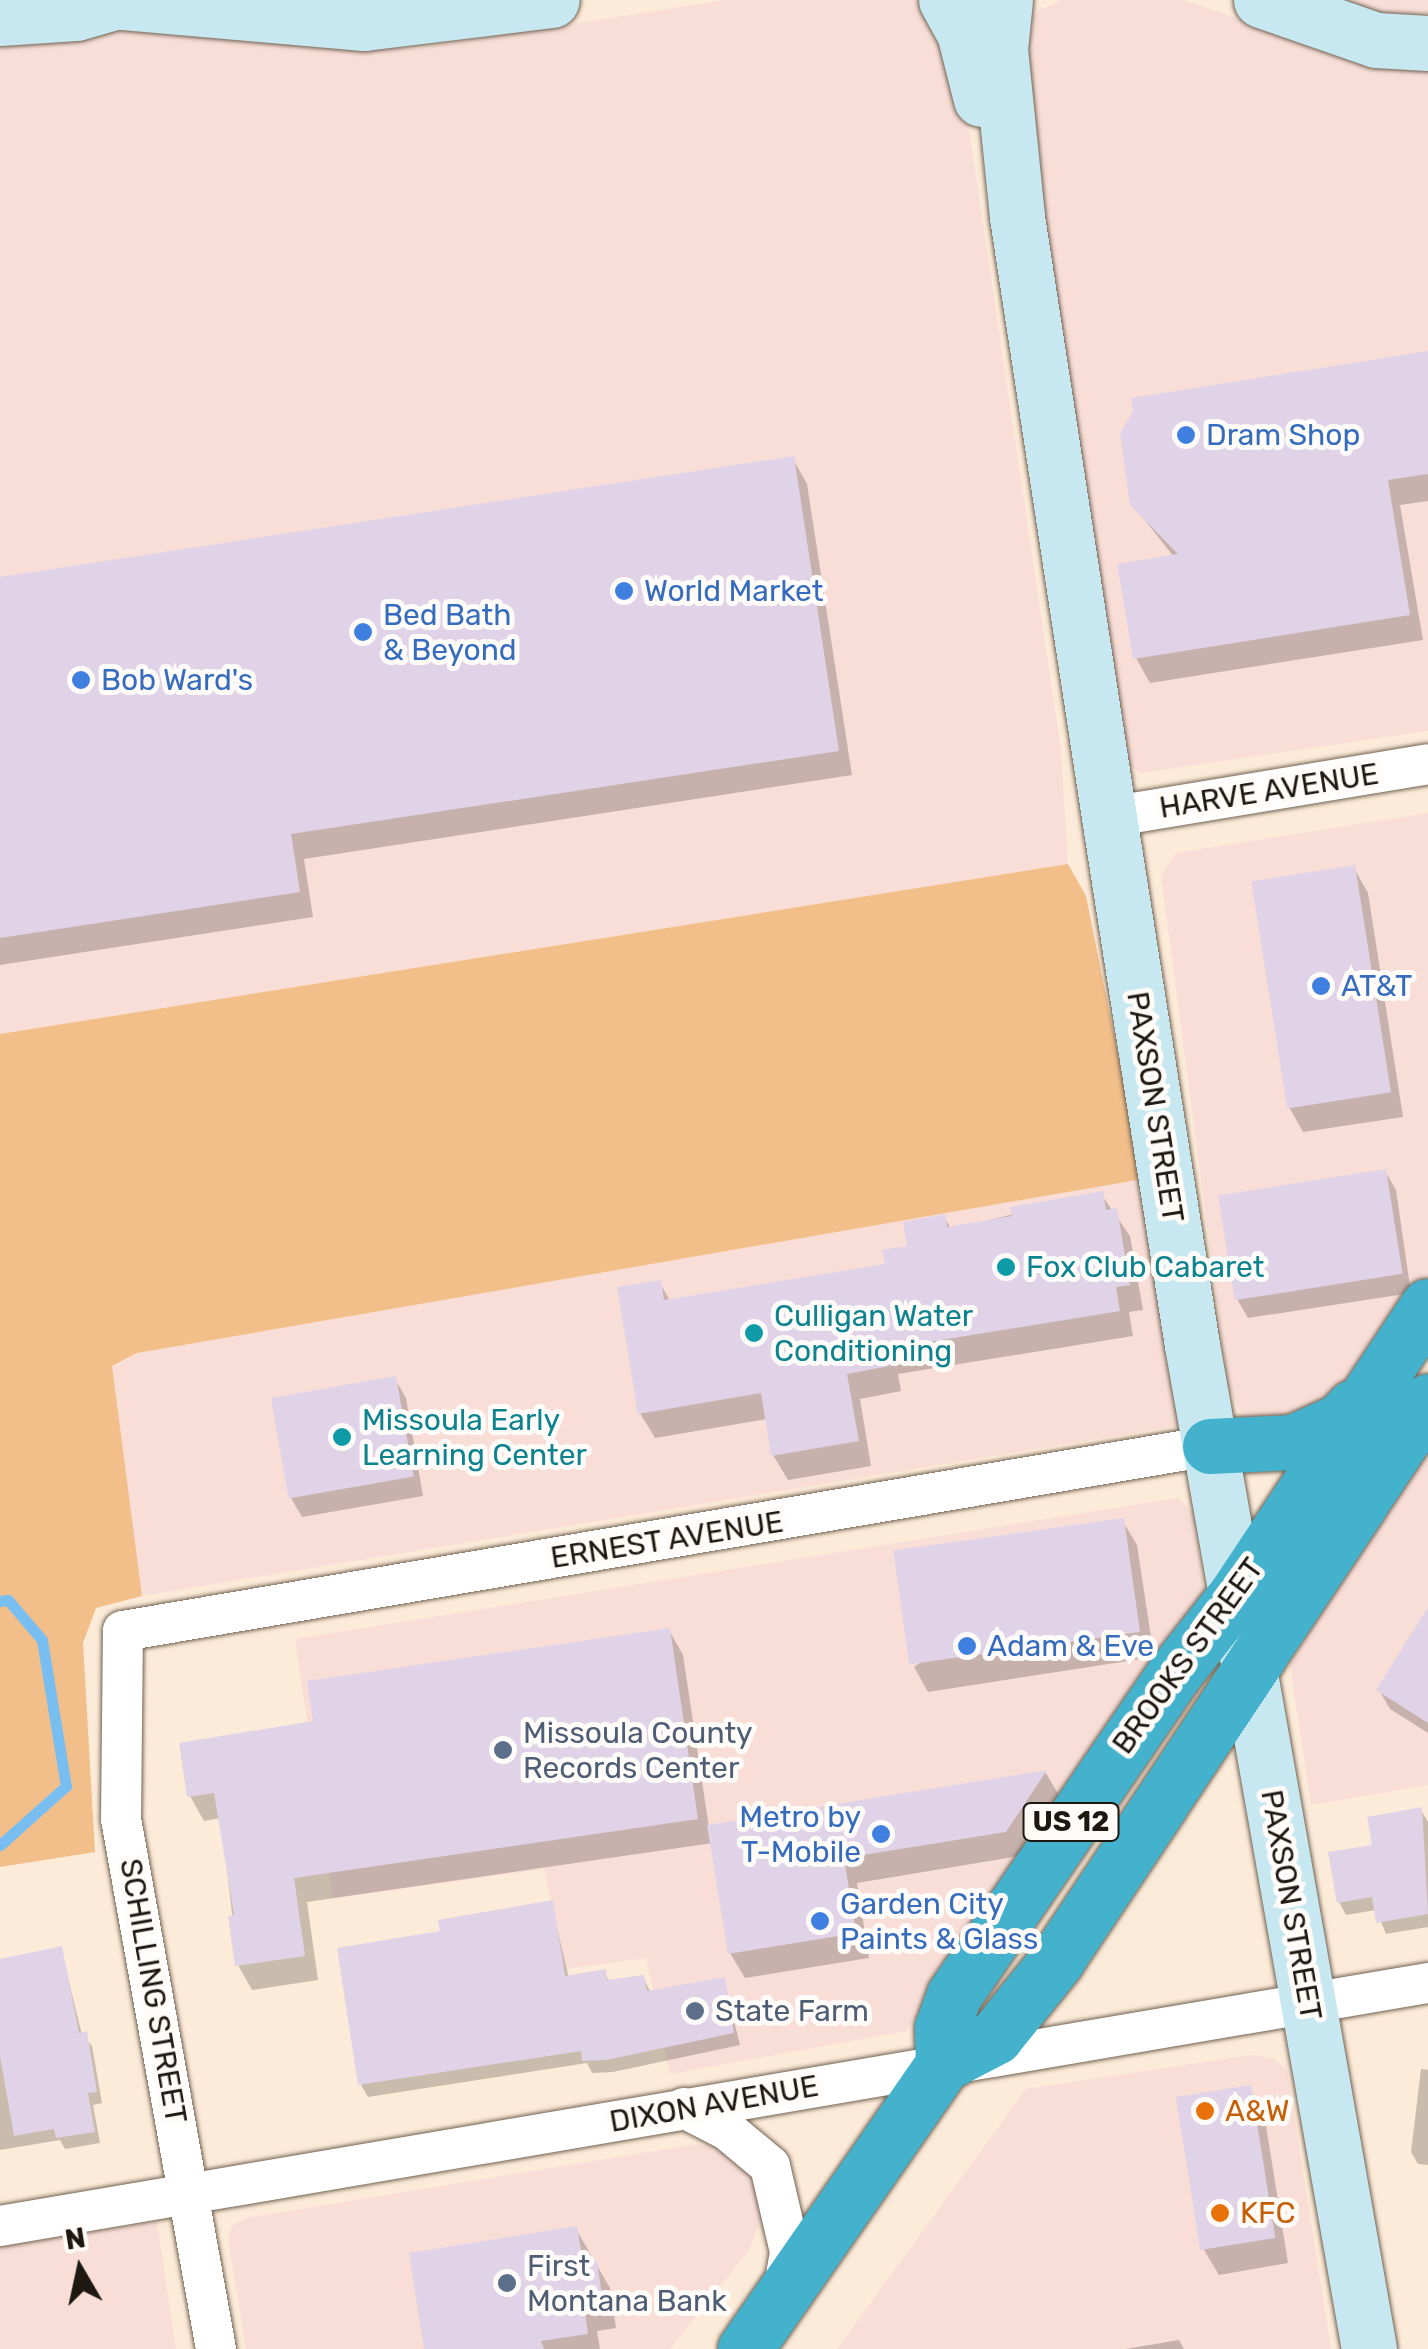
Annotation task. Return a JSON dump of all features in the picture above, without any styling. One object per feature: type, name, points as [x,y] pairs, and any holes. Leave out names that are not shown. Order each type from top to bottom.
[{"type":"highway","name":"BROOKS STREET","points":[[944,2064],[942,2028],[954,1995],[1173,1675],[1236,1596],[1428,1306]]},
{"type":"highway","points":[[1210,1446],[1293,1442],[1340,1421],[1376,1382]]},
{"type":"highway","name":"BROOKS STREET","points":[[745,2349],[944,2064],[995,2037],[1056,1961],[1250,1664],[1420,1423]]},
{"type":"street","points":[[0,18],[76,14],[118,4],[364,22],[552,0]]},
{"type":"street","name":"PAXSON STREET","points":[[946,0],[964,32],[996,164],[1016,216]]},
{"type":"street","name":"PAXSON STREET","points":[[1004,0],[1000,49],[1016,216],[1210,1446],[1369,2349]]},
{"type":"street","points":[[1261,0],[1376,40],[1428,43]]},
{"type":"street","name":"HARVE AVENUE","points":[[1110,817],[1428,764]]},
{"type":"street","name":"ERNEST AVENUE","points":[[124,1630],[1210,1446]]},
{"type":"street","name":"SCHILLING STREET","points":[[124,1630],[122,1819],[216,2349]]},
{"type":"street","name":"DIXON AVENUE","points":[[0,2226],[1428,1984]]},
{"type":"street","points":[[684,2108],[740,2138],[770,2166],[790,2252],[782,2297]]},
{"type":"shaded area","points":[[725,0],[918,0],[937,18],[960,69],[1061,750],[1068,864],[0,1034],[0,35],[102,29],[415,49]]},
{"type":"shaded area","points":[[1062,0],[1183,0],[1265,27],[1428,63],[1428,731],[1140,773],[1123,760],[1017,63],[1027,16]]},
{"type":"shaded area","points":[[1333,0],[1428,0],[1428,13],[1372,14]]},
{"type":"shaded area","points":[[1428,813],[1428,1282],[1327,1424],[1246,1424],[1228,1384],[1161,875],[1176,853]]},
{"type":"shaded area","points":[[1068,864],[1086,896],[1143,1179],[137,1353],[112,1366],[142,1596],[96,1608],[83,1643],[95,1852],[0,1867],[0,1034]]},
{"type":"shaded area","points":[[1143,1179],[1181,1425],[142,1596],[112,1389],[112,1367],[137,1353]]},
{"type":"shaded area","points":[[1428,1447],[1428,1785],[1311,1805],[1290,1665],[1418,1448]]},
{"type":"shaded area","points":[[1178,1498],[1193,1513],[1206,1604],[906,2031],[670,2074],[646,1958],[566,1969],[544,1869],[333,1898],[295,1639]]},
{"type":"shaded area","points":[[1251,2055],[1274,2059],[1287,2070],[1331,2349],[837,2349],[1026,2089]]},
{"type":"shaded area","points":[[698,2144],[731,2149],[769,2200],[749,2250],[670,2349],[246,2349],[228,2239],[232,2226],[246,2218]]},
{"type":"shaded area","points":[[157,2222],[176,2349],[0,2349],[0,2247]]},
{"type":"building","points":[[1428,351],[1428,474],[1388,480],[1410,615],[1133,659],[1117,564],[1178,554],[1130,505],[1120,433],[1133,411],[1131,398]]},
{"type":"building","points":[[794,456],[839,751],[291,834],[300,892],[0,938],[0,577]]},
{"type":"building","name":"AT&T","points":[[1355,865],[1391,1092],[1287,1109],[1251,881]]},
{"type":"building","points":[[1386,1169],[1403,1274],[1235,1300],[1218,1196]]},
{"type":"building","points":[[1103,1191],[1106,1210],[1117,1208],[1130,1285],[1116,1287],[1120,1311],[886,1349],[889,1366],[847,1374],[859,1441],[771,1456],[761,1393],[638,1414],[617,1287],[661,1280],[664,1300],[885,1264],[882,1250],[907,1246],[903,1222],[945,1214],[947,1227],[1012,1216],[1010,1207]]},
{"type":"building","name":"Missoula Early Learning Center","points":[[396,1376],[414,1476],[289,1499],[271,1398]]},
{"type":"building","points":[[1124,1518],[1140,1632],[909,1664],[893,1550]]},
{"type":"building","points":[[1428,1607],[1428,1723],[1376,1690]]},
{"type":"building","name":"Missoula County Records Center","points":[[670,1628],[698,1819],[294,1878],[305,1956],[235,1966],[228,1916],[234,1915],[214,1793],[187,1797],[179,1743],[313,1721],[307,1681]]},
{"type":"building","points":[[1047,1770],[1006,1832],[844,1858],[856,1933],[728,1954],[707,1825]]},
{"type":"building","points":[[1422,1807],[1428,1914],[1376,1923],[1372,1897],[1337,1903],[1328,1852],[1372,1845],[1367,1817]]},
{"type":"building","points":[[553,1900],[565,1976],[606,1969],[607,1980],[644,1975],[647,1991],[725,1977],[734,2033],[606,2060],[582,2061],[581,2051],[358,2085],[337,1948],[440,1931],[438,1920]]},
{"type":"building","points":[[62,1946],[79,2033],[87,2031],[97,2092],[88,2093],[95,2132],[56,2138],[54,2129],[14,2136],[0,2056],[0,1959]]},
{"type":"building","points":[[1251,2085],[1275,2238],[1200,2250],[1176,2097]]},
{"type":"building","name":"First Montana Bank","points":[[577,2226],[583,2263],[597,2261],[603,2303],[584,2306],[588,2334],[541,2341],[544,2349],[424,2349],[409,2253]]},
{"type":"waterway","points":[[0,1601],[8,1600],[42,1640],[66,1786],[0,1845]]},
{"type":"place","name":"Dram Shop","points":[[1186,435]]},
{"type":"place","name":"World Market","points":[[624,591]]},
{"type":"place","name":"Bed Bath & Beyond","points":[[363,632]]},
{"type":"place","name":"Bob Ward's","points":[[81,680]]},
{"type":"place","name":"AT&T","points":[[1321,986]]},
{"type":"place","name":"Fox Club Cabaret","points":[[1006,1267]]},
{"type":"place","name":"Culligan Water Conditioning","points":[[754,1333]]},
{"type":"place","name":"Missoula Early Learning Center","points":[[342,1437]]},
{"type":"place","name":"Adam & Eve","points":[[967,1646]]},
{"type":"place","name":"Missoula County Records Center","points":[[503,1750]]},
{"type":"place","name":"Metro by T-Mobile","points":[[881,1834]]},
{"type":"place","name":"Garden City Paints & Glass","points":[[820,1921]]},
{"type":"place","name":"State Farm","points":[[695,2011]]},
{"type":"place","name":"A&W","points":[[1205,2111]]},
{"type":"place","name":"KFC","points":[[1220,2213]]},
{"type":"place","name":"First Montana Bank","points":[[507,2283]]}]
